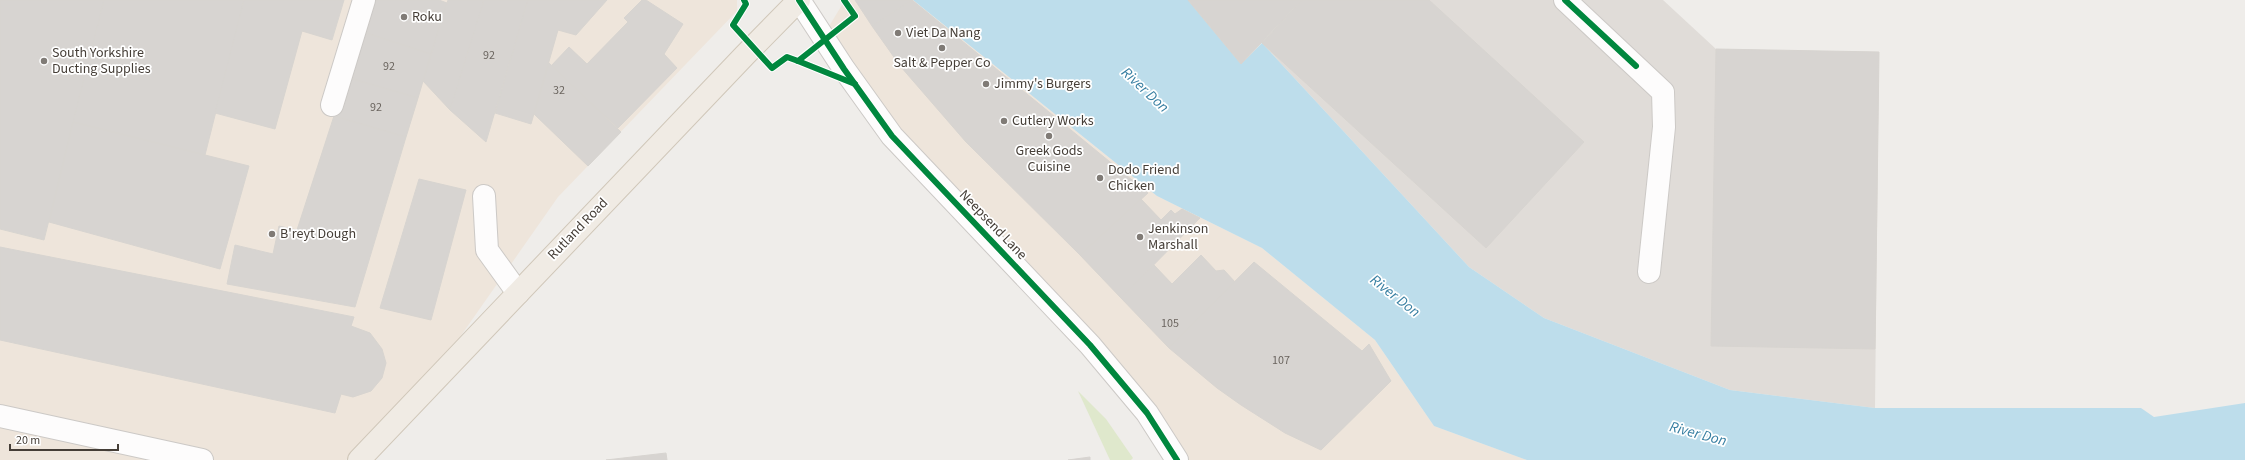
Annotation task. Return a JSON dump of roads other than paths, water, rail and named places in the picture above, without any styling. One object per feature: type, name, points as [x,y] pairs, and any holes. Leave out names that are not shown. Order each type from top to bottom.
[{"type":"main road","name":"Rutland Road","points":[[360,460],[799,0]]},
{"type":"street","points":[[332,105],[364,0]]},
{"type":"street","name":"Neepsend Lane","points":[[799,0],[844,69],[892,136],[986,233],[1090,346],[1147,413],[1177,460]]},
{"type":"street","points":[[1565,0],[1663,92],[1664,126],[1649,272]]},
{"type":"street","points":[[484,196],[487,250],[518,293]]},
{"type":"street","points":[[0,416],[202,460]]},
{"type":"water","name":"River Don","points":[[913,0],[1188,0],[1241,64],[1262,43],[1469,267],[1544,318],[1730,390],[1875,408],[2141,408],[2154,417],[2245,403],[2245,460],[1527,460],[1434,426],[1375,340],[1262,248],[1157,196]]},
{"type":"place","name":"Roku","points":[[404,17]]},
{"type":"place","name":"Viet Da Nang","points":[[898,33]]},
{"type":"place","name":"Salt & Pepper Co","points":[[942,48]]},
{"type":"place","name":"South Yorkshire Ducting Supplies","points":[[44,61]]},
{"type":"place","name":"Jimmy's Burgers","points":[[986,84]]},
{"type":"place","name":"Cutlery Works","points":[[1004,121]]},
{"type":"place","name":"Greek Gods Cuisine","points":[[1049,136]]},
{"type":"place","name":"Dodo Friend Chicken","points":[[1100,178]]},
{"type":"place","name":"B'reyt Dough","points":[[272,234]]},
{"type":"place","name":"Jenkinson Marshall","points":[[1140,237]]}]
